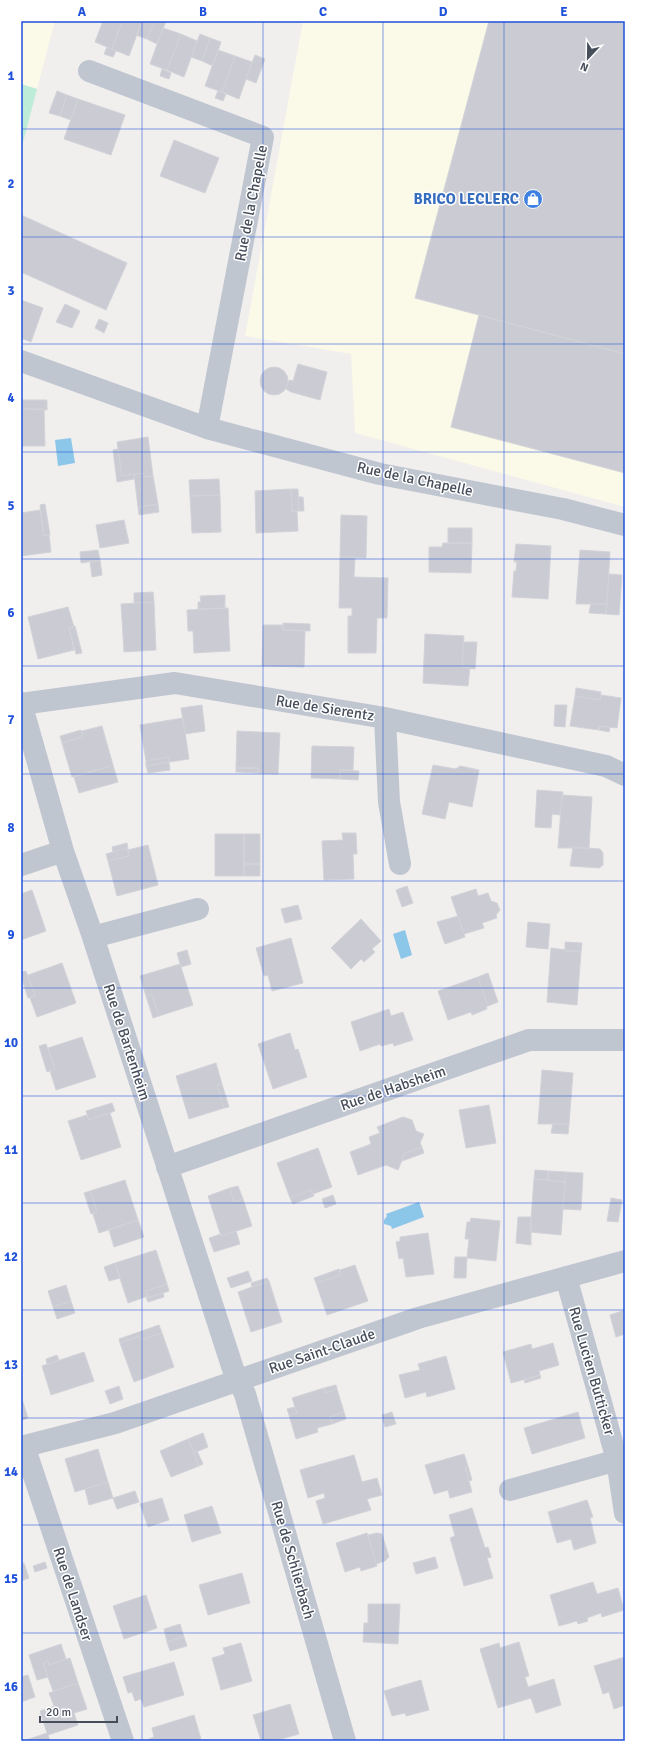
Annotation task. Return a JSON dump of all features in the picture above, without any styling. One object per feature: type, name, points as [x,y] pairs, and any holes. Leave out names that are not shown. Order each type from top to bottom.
[{"type":"street","name":"Rue de la Chapelle","points":[[89,71],[263,137],[207,428]]},
{"type":"street","name":"Rue de la Chapelle","points":[[21,361],[207,428],[380,474],[563,509],[625,525]]},
{"type":"street","name":"Rue de Sierentz","points":[[21,704],[175,683],[385,718],[606,766],[625,775]]},
{"type":"street","name":"Rue de Bartenheim","points":[[21,704],[63,851],[93,937],[233,1369],[238,1379]]},
{"type":"street","points":[[385,718],[389,802],[400,864]]},
{"type":"street","points":[[21,866],[63,851]]},
{"type":"street","points":[[93,937],[198,909]]},
{"type":"street","name":"Rue de Habsheim","points":[[167,1167],[529,1040],[625,1040]]},
{"type":"street","name":"Rue Saint-Claude","points":[[23,1447],[115,1424],[238,1379],[418,1318],[625,1261]]},
{"type":"street","name":"Rue Lucien Butticker","points":[[566,1277],[621,1459],[625,1513]]},
{"type":"street","name":"Rue de Schlierbach","points":[[238,1379],[245,1394],[345,1741]]},
{"type":"street","name":"Rue de Landser","points":[[23,1447],[122,1741]]},
{"type":"street","points":[[510,1490],[621,1459]]},
{"type":"shaded area","points":[[21,21],[55,21],[37,89],[21,84]]},
{"type":"shaded area","points":[[303,21],[625,21],[625,507],[355,433],[351,354],[245,336]]},
{"type":"green space","points":[[21,84],[37,89],[21,150]]},
{"type":"water","points":[[71,438],[75,463],[58,466],[55,440]]},
{"type":"water","points":[[405,930],[412,955],[401,959],[393,934]]},
{"type":"water","points":[[419,1202],[424,1217],[392,1229],[391,1226],[384,1224],[384,1220],[387,1216],[386,1214]]},
{"type":"building","points":[[103,21],[122,21],[112,49],[95,42]]},
{"type":"building","points":[[122,21],[142,21],[129,56],[112,49]]},
{"type":"building","points":[[142,21],[154,21],[147,39],[136,35]]},
{"type":"building","points":[[154,21],[166,21],[157,44],[147,39]]},
{"type":"building","points":[[489,21],[625,21],[625,354],[415,298]]},
{"type":"building","points":[[163,28],[181,34],[167,70],[150,64]]},
{"type":"building","points":[[181,34],[197,41],[184,77],[167,70]]},
{"type":"building","points":[[200,34],[210,38],[202,61],[191,57]]},
{"type":"building","points":[[210,38],[221,42],[213,66],[202,61]]},
{"type":"building","points":[[107,47],[116,51],[113,57],[104,54]]},
{"type":"building","points":[[218,50],[235,56],[222,92],[205,86]]},
{"type":"building","points":[[255,55],[265,59],[256,83],[246,79]]},
{"type":"building","points":[[235,56],[252,62],[239,99],[222,92]]},
{"type":"building","points":[[162,69],[171,73],[169,79],[160,76]]},
{"type":"building","points":[[57,91],[67,95],[60,116],[49,113]]},
{"type":"building","points":[[218,91],[226,94],[223,101],[215,98]]},
{"type":"building","points":[[67,95],[78,99],[71,120],[60,116]]},
{"type":"building","points":[[78,99],[125,115],[111,155],[64,139]]},
{"type":"building","points":[[174,140],[219,158],[205,193],[160,176]]},
{"type":"building","points":[[21,215],[127,263],[106,310],[21,272]]},
{"type":"building","points":[[21,300],[43,308],[31,342],[21,338]]},
{"type":"building","points":[[65,304],[80,311],[72,328],[56,322]]},
{"type":"building","points":[[479,315],[625,354],[625,473],[451,427]]},
{"type":"building","points":[[99,319],[108,323],[104,333],[95,328]]},
{"type":"building","points":[[298,364],[327,372],[320,400],[291,392],[286,389],[289,380],[293,381]]},
{"type":"building","points":[[274,367],[280,368],[284,371],[287,375],[287,387],[284,391],[280,394],[274,395],[268,394],[264,391],[261,387],[260,381],[261,375],[264,371],[268,368]]},
{"type":"building","points":[[21,400],[47,400],[47,410],[22,409]]},
{"type":"building","points":[[21,404],[22,409],[44,409],[45,446],[21,446]]},
{"type":"building","points":[[148,437],[153,476],[144,477],[143,473],[122,476],[117,442]]},
{"type":"building","points":[[118,449],[122,476],[134,474],[134,479],[117,482],[113,450]]},
{"type":"building","points":[[143,473],[144,477],[153,476],[158,504],[138,507],[134,474]]},
{"type":"building","points":[[219,479],[220,495],[190,496],[189,480]]},
{"type":"building","points":[[291,489],[298,489],[299,511],[292,511]]},
{"type":"building","points":[[291,489],[292,511],[297,511],[298,531],[256,533],[255,491]]},
{"type":"building","points":[[220,495],[221,532],[192,533],[190,496]]},
{"type":"building","points":[[298,497],[303,497],[304,511],[299,511]]},
{"type":"building","points":[[45,504],[50,535],[44,536],[40,505]]},
{"type":"building","points":[[158,504],[159,512],[139,515],[138,507]]},
{"type":"building","points":[[40,510],[44,536],[49,535],[51,552],[21,556],[21,513]]},
{"type":"building","points":[[341,515],[367,516],[366,558],[340,557]]},
{"type":"building","points":[[124,520],[129,543],[100,548],[96,525]]},
{"type":"building","points":[[448,528],[472,528],[472,543],[448,543]]},
{"type":"building","points":[[443,543],[472,543],[471,573],[429,572],[429,547],[442,547]]},
{"type":"building","points":[[516,544],[551,546],[548,599],[512,597],[514,571],[516,571],[517,562],[514,562]]},
{"type":"building","points":[[98,550],[100,560],[81,563],[80,552]]},
{"type":"building","points":[[580,550],[610,552],[607,604],[576,604]]},
{"type":"building","points":[[340,557],[355,557],[354,577],[388,578],[387,618],[377,618],[376,653],[348,653],[348,616],[352,616],[352,608],[339,608]]},
{"type":"building","points":[[100,560],[102,575],[92,577],[90,562]]},
{"type":"building","points":[[609,574],[622,575],[619,615],[606,614]]},
{"type":"building","points":[[153,592],[154,602],[134,603],[134,593]]},
{"type":"building","points":[[225,595],[225,608],[198,609],[198,602],[201,602],[200,596]]},
{"type":"building","points":[[154,602],[156,650],[124,652],[121,604]]},
{"type":"building","points":[[591,603],[607,604],[606,614],[589,613]]},
{"type":"building","points":[[68,607],[74,627],[69,628],[74,650],[38,659],[28,617]]},
{"type":"building","points":[[228,608],[230,651],[194,653],[193,631],[188,631],[187,610]]},
{"type":"building","points":[[283,623],[310,624],[310,631],[283,630]]},
{"type":"building","points":[[263,625],[283,625],[283,630],[305,631],[304,667],[262,666]]},
{"type":"building","points":[[75,626],[82,653],[76,654],[69,628]]},
{"type":"building","points":[[425,634],[464,636],[462,667],[470,667],[468,686],[423,683]]},
{"type":"building","points":[[463,642],[477,642],[475,669],[462,667]]},
{"type":"building","points":[[576,688],[601,692],[600,700],[575,696]]},
{"type":"building","points":[[601,695],[621,698],[617,728],[599,726],[599,730],[570,726],[575,696],[600,700]]},
{"type":"building","points":[[202,705],[205,731],[185,734],[181,708]]},
{"type":"building","points":[[555,705],[567,705],[565,727],[554,726]]},
{"type":"building","points":[[183,718],[189,759],[169,762],[168,757],[146,761],[140,725]]},
{"type":"building","points":[[102,726],[113,765],[72,777],[62,743],[83,737],[82,731]]},
{"type":"building","points":[[599,726],[610,727],[609,732],[599,730]]},
{"type":"building","points":[[81,730],[83,737],[62,743],[60,736]]},
{"type":"building","points":[[237,731],[280,733],[278,774],[258,773],[258,768],[236,768]]},
{"type":"building","points":[[312,746],[354,747],[353,770],[340,770],[340,779],[311,778]]},
{"type":"building","points":[[168,757],[169,762],[146,766],[146,761]]},
{"type":"building","points":[[169,762],[170,770],[148,773],[146,766]]},
{"type":"building","points":[[113,765],[118,782],[79,793],[74,777]]},
{"type":"building","points":[[433,765],[456,769],[460,766],[479,770],[472,807],[449,802],[445,819],[422,814]]},
{"type":"building","points":[[236,768],[258,768],[258,773],[236,772]]},
{"type":"building","points":[[340,770],[359,771],[358,780],[340,779]]},
{"type":"building","points":[[537,790],[563,792],[560,815],[552,814],[551,828],[535,827]]},
{"type":"building","points":[[562,795],[592,797],[589,848],[558,848]]},
{"type":"building","points":[[342,833],[356,833],[357,854],[353,854],[354,879],[324,880],[322,841],[343,840]]},
{"type":"building","points":[[215,834],[244,834],[244,876],[215,876]]},
{"type":"building","points":[[244,834],[260,834],[260,864],[244,864]]},
{"type":"building","points":[[127,843],[128,850],[127,848],[113,852],[112,847]]},
{"type":"building","points":[[148,845],[158,885],[117,896],[108,861],[129,856],[128,850]]},
{"type":"building","points":[[573,847],[600,849],[603,853],[603,865],[599,868],[570,866]]},
{"type":"building","points":[[127,848],[129,856],[108,861],[106,854]]},
{"type":"building","points":[[244,864],[260,864],[260,876],[244,876]]},
{"type":"building","points":[[407,886],[413,903],[402,907],[396,890]]},
{"type":"building","points":[[476,889],[478,896],[488,893],[491,901],[497,903],[500,910],[496,915],[497,918],[482,923],[484,928],[464,934],[451,897]]},
{"type":"building","points":[[32,890],[46,931],[21,940],[21,894]]},
{"type":"building","points":[[298,905],[302,919],[285,923],[281,909]]},
{"type":"building","points":[[458,916],[465,937],[445,944],[437,922]]},
{"type":"building","points":[[361,919],[381,941],[372,949],[375,952],[364,962],[361,959],[351,969],[331,948]]},
{"type":"building","points":[[528,922],[550,924],[548,949],[526,947]]},
{"type":"building","points":[[291,938],[303,983],[272,991],[268,975],[264,976],[256,948]]},
{"type":"building","points":[[565,942],[582,943],[581,952],[565,951]]},
{"type":"building","points":[[551,948],[581,952],[577,1005],[547,1002]]},
{"type":"building","points":[[187,950],[191,964],[181,967],[177,953]]},
{"type":"building","points":[[62,963],[76,1003],[37,1017],[30,998],[35,996],[28,975]]},
{"type":"building","points":[[180,964],[193,1005],[159,1016],[152,994],[146,996],[140,976]]},
{"type":"building","points":[[26,971],[35,996],[28,998],[21,976],[21,972]]},
{"type":"building","points":[[488,973],[498,1002],[488,1006],[478,977]]},
{"type":"building","points":[[478,977],[488,1006],[486,1007],[487,1009],[472,1015],[471,1012],[448,1020],[438,991]]},
{"type":"building","points":[[152,994],[159,1016],[153,1018],[146,996]]},
{"type":"building","points":[[389,1009],[391,1016],[403,1012],[413,1040],[394,1046],[393,1043],[381,1046],[380,1044],[360,1051],[351,1022]]},
{"type":"building","points":[[290,1033],[295,1050],[298,1049],[307,1077],[273,1089],[258,1044]]},
{"type":"building","points":[[82,1037],[96,1077],[56,1090],[50,1071],[55,1069],[48,1048]]},
{"type":"building","points":[[46,1044],[55,1069],[47,1072],[39,1046]]},
{"type":"building","points":[[216,1063],[222,1084],[217,1085],[224,1108],[189,1119],[176,1076]]},
{"type":"building","points":[[542,1070],[573,1073],[569,1124],[538,1124]]},
{"type":"building","points":[[222,1084],[229,1107],[224,1108],[217,1085]]},
{"type":"building","points":[[112,1103],[115,1111],[89,1120],[86,1111]]},
{"type":"building","points":[[489,1105],[496,1143],[466,1148],[459,1110]]},
{"type":"building","points":[[110,1113],[121,1147],[81,1160],[68,1121],[87,1115],[89,1120]]},
{"type":"building","points":[[403,1117],[412,1120],[416,1131],[424,1134],[420,1143],[422,1147],[405,1153],[398,1170],[386,1165],[358,1175],[350,1152],[371,1144],[369,1137],[380,1133],[377,1127]]},
{"type":"building","points":[[553,1123],[569,1124],[568,1134],[551,1133]]},
{"type":"building","points":[[422,1147],[424,1153],[402,1161],[405,1153]]},
{"type":"building","points":[[318,1148],[332,1187],[313,1194],[311,1190],[290,1198],[277,1163]]},
{"type":"building","points":[[535,1170],[548,1171],[548,1180],[534,1179]]},
{"type":"building","points":[[548,1171],[566,1172],[565,1182],[549,1181]]},
{"type":"building","points":[[566,1172],[583,1173],[581,1210],[563,1209]]},
{"type":"building","points":[[534,1179],[565,1182],[561,1235],[530,1232]]},
{"type":"building","points":[[125,1180],[138,1220],[99,1233],[93,1214],[97,1212],[90,1191]]},
{"type":"building","points":[[238,1186],[243,1199],[234,1202],[230,1188]]},
{"type":"building","points":[[230,1188],[234,1202],[243,1199],[252,1226],[221,1236],[208,1196]]},
{"type":"building","points":[[311,1190],[314,1196],[293,1204],[290,1198]]},
{"type":"building","points":[[90,1191],[97,1212],[91,1214],[84,1193]]},
{"type":"building","points":[[333,1195],[336,1204],[325,1208],[322,1199]]},
{"type":"building","points":[[611,1198],[622,1200],[618,1222],[607,1221]]},
{"type":"building","points":[[518,1217],[531,1217],[531,1245],[516,1243]]},
{"type":"building","points":[[471,1218],[500,1221],[496,1261],[467,1258],[469,1239],[465,1239],[467,1222],[470,1222]]},
{"type":"building","points":[[138,1220],[144,1237],[114,1247],[109,1230]]},
{"type":"building","points":[[236,1231],[240,1244],[214,1252],[209,1238]]},
{"type":"building","points":[[428,1233],[434,1274],[406,1277],[403,1258],[399,1259],[396,1242],[400,1241],[400,1237]]},
{"type":"building","points":[[156,1250],[167,1284],[146,1291],[148,1296],[128,1303],[115,1263]]},
{"type":"building","points":[[455,1257],[467,1257],[466,1278],[454,1278]]},
{"type":"building","points":[[115,1263],[120,1278],[109,1281],[104,1267]]},
{"type":"building","points":[[355,1265],[368,1301],[327,1315],[316,1283],[341,1275],[340,1270]]},
{"type":"building","points":[[339,1269],[341,1275],[316,1283],[314,1278]]},
{"type":"building","points":[[248,1271],[252,1281],[231,1288],[227,1278]]},
{"type":"building","points":[[267,1278],[269,1281],[252,1287],[251,1283]]},
{"type":"building","points":[[269,1281],[282,1322],[251,1332],[238,1292]]},
{"type":"building","points":[[167,1284],[169,1291],[148,1298],[146,1291]]},
{"type":"building","points":[[66,1285],[71,1301],[53,1307],[48,1291]]},
{"type":"building","points":[[163,1293],[164,1297],[148,1302],[146,1297],[148,1296],[148,1298]]},
{"type":"building","points":[[71,1301],[75,1313],[57,1319],[53,1307]]},
{"type":"building","points":[[625,1310],[625,1334],[616,1337],[610,1315]]},
{"type":"building","points":[[159,1325],[162,1333],[141,1340],[139,1336],[120,1343],[119,1339]]},
{"type":"building","points":[[162,1333],[174,1367],[134,1382],[120,1343],[139,1336],[141,1340]]},
{"type":"building","points":[[553,1343],[559,1365],[539,1371],[540,1375],[511,1383],[503,1352],[531,1344],[532,1349]]},
{"type":"building","points":[[84,1352],[94,1381],[51,1395],[42,1366]]},
{"type":"building","points":[[57,1355],[59,1360],[47,1364],[46,1359]]},
{"type":"building","points":[[446,1356],[455,1389],[427,1397],[426,1392],[405,1398],[399,1375],[420,1370],[418,1364]]},
{"type":"building","points":[[540,1375],[541,1378],[525,1383],[524,1380]]},
{"type":"building","points":[[336,1385],[337,1389],[325,1393],[324,1388]]},
{"type":"building","points":[[119,1386],[123,1399],[110,1404],[105,1391]]},
{"type":"building","points":[[324,1388],[325,1393],[337,1389],[344,1412],[330,1417],[332,1424],[317,1428],[318,1432],[296,1439],[289,1415],[297,1413],[292,1398]]},
{"type":"building","points":[[21,1396],[28,1418],[21,1421]]},
{"type":"building","points":[[295,1407],[297,1413],[289,1415],[287,1409]]},
{"type":"building","points":[[344,1412],[346,1419],[332,1424],[330,1417]]},
{"type":"building","points":[[392,1412],[396,1424],[385,1427],[382,1415]]},
{"type":"building","points":[[578,1412],[585,1438],[532,1454],[524,1428]]},
{"type":"building","points":[[203,1433],[208,1447],[194,1453],[188,1439]]},
{"type":"building","points":[[188,1439],[199,1466],[171,1477],[160,1451]]},
{"type":"building","points":[[98,1449],[108,1482],[75,1492],[65,1459]]},
{"type":"building","points":[[197,1451],[203,1464],[199,1466],[194,1453]]},
{"type":"building","points":[[464,1454],[468,1466],[465,1467],[472,1492],[450,1498],[448,1490],[434,1494],[425,1465]]},
{"type":"building","points":[[354,1455],[362,1482],[377,1478],[382,1495],[367,1499],[371,1510],[323,1524],[316,1501],[325,1498],[324,1493],[308,1498],[300,1470]]},
{"type":"building","points":[[468,1466],[472,1480],[469,1481],[465,1467]]},
{"type":"building","points":[[108,1482],[113,1498],[89,1505],[85,1489]]},
{"type":"building","points":[[135,1491],[139,1502],[117,1509],[113,1498]]},
{"type":"building","points":[[162,1498],[169,1520],[148,1527],[140,1504]]},
{"type":"building","points":[[587,1500],[593,1517],[590,1518],[596,1543],[574,1550],[571,1539],[557,1543],[548,1512]]},
{"type":"building","points":[[212,1506],[221,1533],[192,1542],[184,1515]]},
{"type":"building","points":[[472,1508],[485,1548],[488,1547],[491,1557],[487,1558],[493,1578],[464,1586],[450,1538],[455,1536],[449,1515]]},
{"type":"building","points":[[367,1533],[377,1566],[361,1571],[360,1567],[345,1572],[336,1543]]},
{"type":"building","points":[[377,1533],[382,1534],[389,1557],[385,1561],[376,1564],[368,1535]]},
{"type":"building","points":[[435,1557],[438,1568],[416,1574],[413,1563]]},
{"type":"building","points":[[45,1562],[47,1568],[35,1572],[33,1566]]},
{"type":"building","points":[[24,1563],[29,1578],[21,1581],[21,1564]]},
{"type":"building","points":[[242,1573],[250,1603],[208,1615],[199,1585]]},
{"type":"building","points":[[593,1582],[597,1594],[618,1588],[624,1610],[602,1617],[601,1613],[587,1618],[588,1621],[578,1624],[577,1621],[559,1626],[550,1595]]},
{"type":"building","points":[[146,1595],[157,1628],[124,1639],[113,1606]]},
{"type":"building","points":[[368,1604],[400,1604],[398,1644],[363,1642],[364,1623],[368,1623]]},
{"type":"building","points":[[180,1624],[184,1637],[167,1642],[164,1629]]},
{"type":"building","points":[[184,1637],[187,1646],[170,1651],[167,1642]]},
{"type":"building","points":[[519,1642],[529,1676],[525,1677],[528,1687],[554,1679],[561,1705],[536,1713],[531,1698],[498,1708],[480,1649],[499,1643],[500,1648]]},
{"type":"building","points":[[241,1643],[252,1681],[221,1690],[212,1658],[225,1654],[223,1648]]},
{"type":"building","points":[[61,1644],[66,1659],[49,1665],[48,1661],[43,1663],[48,1677],[37,1680],[29,1655]]},
{"type":"building","points":[[625,1657],[625,1705],[614,1709],[609,1692],[603,1694],[594,1666]]},
{"type":"building","points":[[70,1658],[78,1683],[53,1691],[43,1663],[48,1661],[49,1665]]},
{"type":"building","points":[[174,1662],[184,1695],[144,1707],[141,1699],[135,1701],[132,1692],[128,1693],[123,1677]]},
{"type":"building","points":[[28,1675],[35,1697],[21,1702],[21,1677]]},
{"type":"building","points":[[421,1680],[429,1710],[406,1716],[405,1713],[392,1716],[384,1691]]},
{"type":"building","points":[[78,1683],[87,1709],[74,1713],[78,1725],[48,1735],[50,1741],[23,1741],[47,1733],[40,1711],[54,1706],[49,1693]]},
{"type":"building","points":[[290,1704],[299,1734],[274,1741],[261,1741],[253,1715]]},
{"type":"building","points":[[194,1715],[201,1739],[193,1741],[150,1741],[149,1739],[154,1737],[152,1728]]},
{"type":"place","name":"BRICO LECLERC","points":[[533,199]]}]
